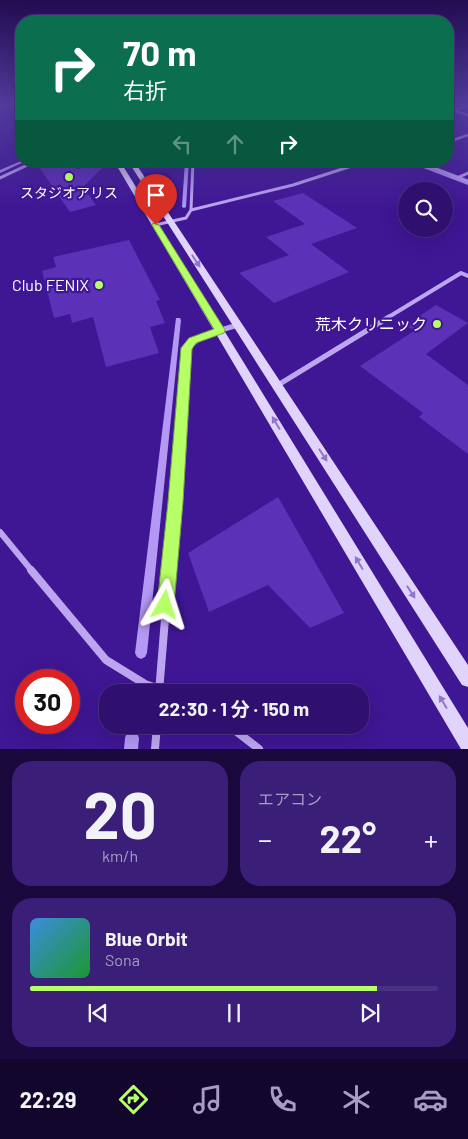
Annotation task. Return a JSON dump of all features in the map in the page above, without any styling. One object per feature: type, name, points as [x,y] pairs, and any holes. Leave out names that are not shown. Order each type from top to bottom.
[{"type":"street","points":[[0,178],[23,167]]},
{"type":"street","points":[[122,167],[468,744]]},
{"type":"street","points":[[135,167],[468,679]]},
{"type":"street","points":[[156,225],[186,218],[191,210],[193,167]]},
{"type":"street","points":[[191,210],[292,185],[348,167]]},
{"type":"street","points":[[431,167],[468,181]]},
{"type":"street","points":[[458,177],[468,173]]},
{"type":"street","points":[[278,385],[461,273],[468,276]]},
{"type":"street","points":[[160,684],[187,348],[193,340],[238,325]]},
{"type":"street","points":[[0,532],[106,660],[128,676],[145,684]]},
{"type":"street","points":[[155,749],[156,734]]},
{"type":"street","points":[[240,734],[259,749]]},
{"type":"building","points":[[39,167],[71,167],[78,169],[103,167],[83,187],[96,205],[70,212]]},
{"type":"building","points":[[303,193],[357,228],[311,244],[349,272],[274,303],[239,273],[289,255],[266,237],[305,224],[273,201]]},
{"type":"building","name":"Club FENIX","points":[[129,240],[160,300],[156,301],[165,323],[150,327],[159,353],[106,367],[93,317],[72,323],[70,314],[54,318],[42,271],[56,267],[53,257]]},
{"type":"building","points":[[436,305],[468,323],[426,354],[468,385],[468,454],[419,417],[423,413],[360,366],[414,331],[406,325]]},
{"type":"building","points":[[278,497],[344,613],[310,628],[268,585],[209,612],[188,553]]},
{"type":"waterway","points":[[0,172],[15,165]]},
{"type":"waterway","points":[[184,207],[187,167]]},
{"type":"waterway","points":[[423,167],[468,184]]},
{"type":"waterway","points":[[141,653],[178,320]]},
{"type":"waterway","points":[[131,749],[132,738]]},
{"type":"place","name":"スタジオアリス","points":[[69,177]]},
{"type":"place","name":"Club FENIX","points":[[99,285]]},
{"type":"place","name":"荒木クリニック","points":[[437,324]]},
{"type":"route","points":[[156,225],[220,330],[193,340],[187,348],[176,502],[165,605]]}]
